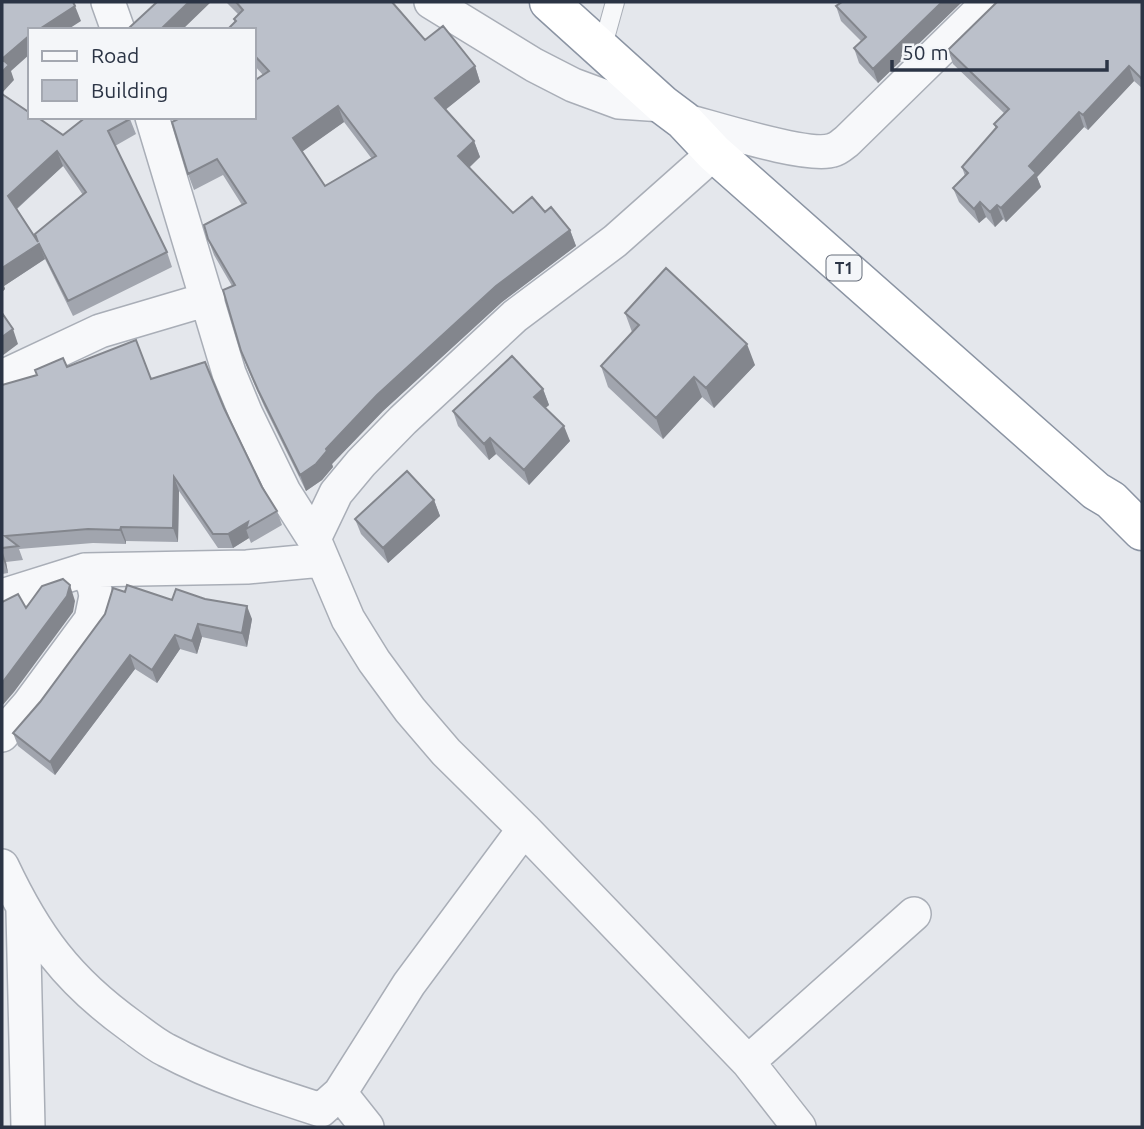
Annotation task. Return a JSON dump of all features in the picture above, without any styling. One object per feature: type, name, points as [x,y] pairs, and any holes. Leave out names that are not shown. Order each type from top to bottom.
[{"type":"highway","name":"T1","points":[[549,2],[673,112],[714,153],[1096,491],[1126,505],[1142,531]]},
{"type":"street","points":[[108,2],[117,28]]},
{"type":"street","points":[[431,2],[534,65],[573,85],[619,102],[673,112],[778,145],[814,151],[833,150],[847,141],[989,2]]},
{"type":"street","points":[[153,119],[229,373],[284,492],[318,550],[348,619],[373,661],[410,710],[446,751],[748,1062],[799,1127]]},
{"type":"street","points":[[318,550],[336,493],[402,420],[515,316],[615,241],[714,153]]},
{"type":"street","points":[[2,377],[100,331],[208,299]]},
{"type":"street","points":[[2,596],[85,570],[257,567],[318,550]]},
{"type":"street","points":[[2,736],[91,620],[96,596],[85,570]]},
{"type":"street","points":[[321,1110],[409,984],[524,829]]},
{"type":"street","points":[[2,866],[23,911],[58,961],[106,1008],[164,1050],[228,1078],[367,1127]]},
{"type":"street","points":[[23,911],[28,1127]]},
{"type":"street","points":[[748,1062],[914,914]]},
{"type":"lane","points":[[602,50],[615,2]]},
{"type":"building","points":[[2,2],[73,2],[75,6],[41,28],[28,28],[28,37],[2,59]]},
{"type":"building","points":[[157,2],[189,2],[162,28],[130,27]]},
{"type":"building","points":[[236,2],[392,2],[425,40],[443,26],[475,66],[435,98],[474,141],[458,156],[513,213],[532,197],[545,212],[551,207],[570,230],[496,286],[377,395],[326,449],[316,464],[300,475],[241,351],[223,290],[235,285],[208,239],[204,225],[246,203],[217,159],[188,174],[172,122],[178,119],[256,119],[256,80],[269,71],[256,57],[256,28],[229,28],[236,21],[234,19],[243,10]],"holes":[[[338,106],[376,156],[325,186],[293,138]]]},
{"type":"building","points":[[842,2],[942,2],[873,69],[854,48],[866,37],[836,6]]},
{"type":"building","points":[[997,2],[1142,2],[1142,79],[1129,66],[1083,115],[1079,112],[1029,166],[1036,173],[1001,208],[997,205],[990,212],[980,202],[974,209],[953,188],[968,173],[962,167],[997,127],[994,124],[1009,109],[948,50]]},
{"type":"building","points":[[2,59],[9,65],[2,72]]},
{"type":"building","points":[[2,94],[28,112],[28,119],[40,119],[63,135],[83,119],[130,119],[108,131],[167,252],[68,301],[39,244],[2,268]],"holes":[[[57,151],[86,192],[35,234],[38,242],[8,196]]]},
{"type":"building","points":[[666,268],[747,344],[706,388],[694,377],[656,418],[601,366],[639,325],[625,313]]},
{"type":"building","points":[[2,313],[13,329],[2,337]]},
{"type":"building","points":[[136,340],[151,379],[205,362],[262,487],[277,511],[246,529],[248,522],[228,534],[213,534],[174,477],[173,528],[121,527],[120,530],[88,529],[5,536],[18,546],[2,548],[2,385],[37,375],[35,370],[63,358],[67,367]]},
{"type":"building","points":[[512,356],[543,389],[534,397],[564,426],[524,470],[490,438],[484,444],[453,411]]},
{"type":"building","points":[[407,471],[434,500],[383,548],[355,519]]},
{"type":"building","points":[[63,579],[70,585],[67,596],[2,683],[2,602],[18,594],[26,608],[42,586]]},
{"type":"building","points":[[127,585],[172,600],[176,589],[205,599],[247,606],[242,633],[198,624],[192,641],[175,635],[152,670],[130,655],[50,762],[13,733],[40,702],[105,614],[113,588],[125,592]]}]
